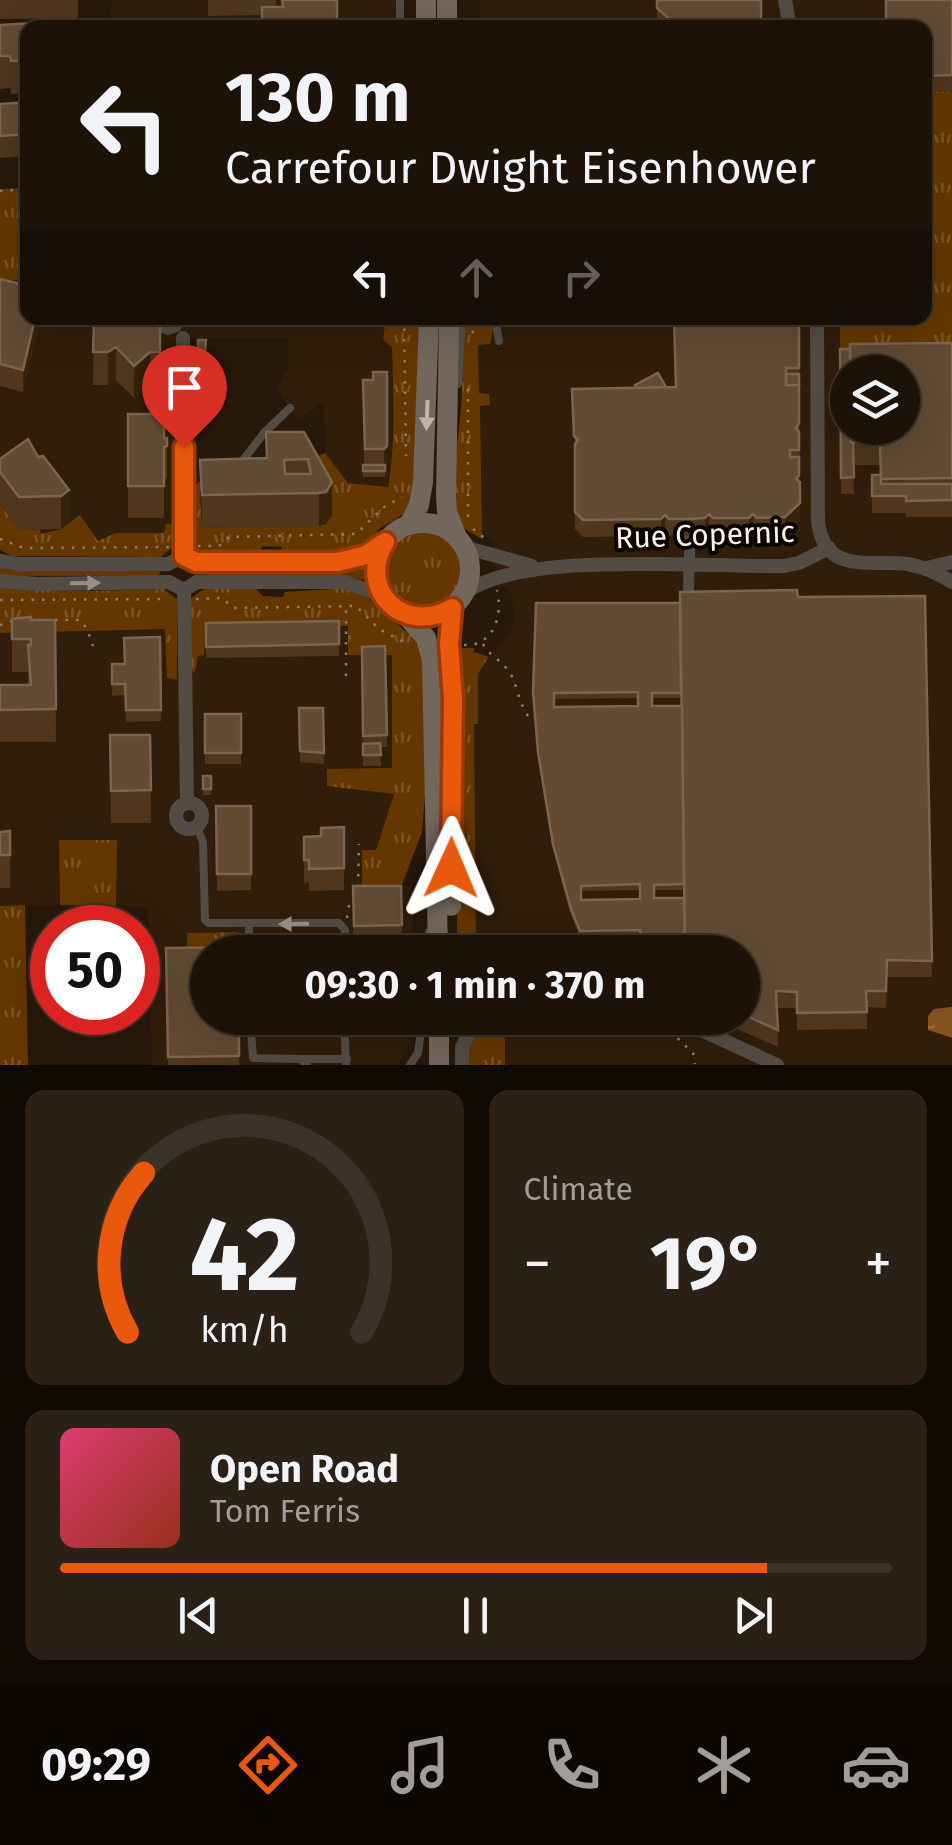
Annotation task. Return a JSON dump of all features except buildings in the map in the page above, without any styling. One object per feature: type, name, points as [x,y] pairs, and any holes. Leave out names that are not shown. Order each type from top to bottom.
[{"type":"main road","points":[[428,325],[424,482],[409,525],[385,542],[376,569],[384,596],[439,644],[453,699],[451,935]]},
{"type":"main road","points":[[438,935],[432,668],[470,574],[446,505],[449,325]]},
{"type":"main road","points":[[409,525],[435,524],[461,542]]},
{"type":"main road","points":[[404,613],[430,617],[458,601]]},
{"type":"main road","points":[[439,1035],[440,1065]]},
{"type":"main road","points":[[451,1035],[452,1065]]},
{"type":"street","points":[[816,325],[818,522],[828,548]]},
{"type":"street","points":[[180,333],[189,471],[184,555],[200,572],[189,590],[187,803],[202,811],[197,827]]},
{"type":"street","points":[[688,608],[690,536]]},
{"type":"street","points":[[0,561],[168,564],[184,555],[338,562],[366,555],[385,542]]},
{"type":"street","points":[[461,542],[537,568]]},
{"type":"street","name":"Rue Copernic","points":[[537,568],[792,565],[828,548],[857,564],[926,568],[952,582]]},
{"type":"street","name":"Rue Copernic","points":[[926,568],[952,562]]},
{"type":"street","points":[[168,564],[169,582]]},
{"type":"street","points":[[458,601],[494,576],[537,568]]},
{"type":"street","points":[[0,581],[169,582],[189,590],[346,582],[384,596]]},
{"type":"street","points":[[462,1065],[462,1047],[468,1035]]},
{"type":"street","points":[[719,1035],[777,1065]]},
{"type":"lane","points":[[155,325],[180,333],[181,325]]},
{"type":"lane","points":[[447,432],[457,393],[462,325]]},
{"type":"lane","points":[[496,325],[499,341]]},
{"type":"lane","points":[[233,468],[290,408]]},
{"type":"lane","points":[[197,827],[204,842],[204,920],[208,923],[339,923],[344,935]]},
{"type":"lane","points":[[430,935],[438,898]]},
{"type":"lane","points":[[249,924],[249,935]]},
{"type":"lane","points":[[251,1035],[253,1058],[346,1062],[345,1035]]},
{"type":"lane","points":[[410,1065],[418,1053],[421,1035]]},
{"type":"path","points":[[404,325],[407,464]]},
{"type":"path","points":[[468,340],[478,325]]},
{"type":"path","points":[[468,386],[468,520],[472,528],[494,544],[494,556]]},
{"type":"path","points":[[220,546],[229,536],[356,534],[408,491]]},
{"type":"path","points":[[0,539],[24,548],[184,555]]},
{"type":"path","points":[[0,600],[189,590],[222,598],[232,608],[356,606],[389,637],[404,643],[468,646],[483,642],[490,635],[499,614],[494,576]]},
{"type":"path","points":[[346,608],[346,676]]},
{"type":"path","points":[[49,620],[80,620],[93,646]]},
{"type":"path","points":[[0,625],[22,621]]},
{"type":"path","points":[[483,642],[508,670],[515,683],[516,697],[528,716]]},
{"type":"path","points":[[358,899],[359,844]]},
{"type":"path","points":[[341,926],[348,916],[350,900]]},
{"type":"shaded area","points":[[112,0],[400,0],[400,20],[110,20]]},
{"type":"shaded area","points":[[480,0],[952,0],[932,21],[481,20]]},
{"type":"shaded area","points":[[20,280],[20,325],[386,325],[392,347],[393,389],[388,487],[348,483],[325,453],[324,402],[298,419],[286,403],[278,388],[288,369],[288,338],[184,338],[183,524],[166,524],[164,533],[116,533],[98,541],[61,529],[40,534],[39,529],[19,530],[0,504],[0,281]]},
{"type":"shaded area","points":[[492,325],[840,325],[841,355],[830,355],[830,445],[920,445],[920,365],[952,365],[952,1065],[505,1065],[505,1035],[760,1035],[760,935],[476,935],[474,723],[478,723],[478,674],[510,632],[515,619],[511,594],[502,585],[495,585],[493,541],[481,531],[480,405],[489,405],[479,394],[478,344]]},
{"type":"shaded area","points":[[348,626],[349,655],[392,655],[392,769],[328,769],[327,785],[394,794],[376,851],[362,851],[362,893],[387,892],[402,884],[412,889],[413,935],[190,935],[190,1035],[413,1035],[398,1065],[152,1065],[151,1035],[160,1035],[160,905],[116,905],[116,840],[59,840],[60,905],[0,906],[0,633],[166,628],[176,680],[198,656],[204,655],[205,628]]},
{"type":"green space","points":[[932,92],[952,92],[952,365],[920,365],[920,355],[840,355],[840,325],[932,325]]},
{"type":"green space","points":[[20,188],[20,280],[0,281],[0,189]]},
{"type":"green space","points":[[385,325],[422,325],[416,492],[407,512],[379,529],[352,556],[284,556],[281,547],[263,546],[255,556],[216,556],[196,550],[190,531],[189,491],[205,476],[200,492],[202,528],[326,524],[332,515],[316,457],[325,453],[348,483],[388,487],[392,453],[392,347],[383,340]]},
{"type":"green space","points":[[465,325],[492,325],[490,344],[478,345],[479,393],[489,394],[490,405],[480,406],[482,539],[465,529],[456,514],[453,480]]},
{"type":"green space","points":[[0,504],[19,530],[40,529],[41,534],[61,529],[80,515],[98,541],[115,533],[164,533],[166,524],[175,524],[173,547],[161,557],[12,556],[0,550]]},
{"type":"green space","points":[[423,533],[450,544],[461,571],[450,598],[423,609],[396,598],[385,571],[396,544]]},
{"type":"green space","points":[[364,563],[364,580],[346,576],[206,576],[207,568],[348,567]]},
{"type":"green space","points":[[0,567],[160,569],[159,576],[0,576]]},
{"type":"green space","points":[[254,587],[263,596],[283,597],[285,592],[348,588],[363,592],[415,638],[424,660],[426,782],[422,832],[402,884],[387,892],[362,893],[362,850],[376,850],[394,794],[327,786],[327,769],[392,768],[392,655],[348,655],[348,626],[205,628],[204,655],[198,656],[195,672],[191,671],[190,599],[205,588]]},
{"type":"green space","points":[[0,588],[163,589],[177,599],[177,680],[167,678],[165,629],[0,633]]},
{"type":"green space","points":[[458,648],[474,648],[474,652],[489,657],[478,674],[478,724],[474,724],[476,935],[457,935]]},
{"type":"green space","points":[[59,840],[117,840],[116,905],[60,905]]},
{"type":"green space","points":[[25,905],[28,1065],[0,1065],[0,906]]},
{"type":"green space","points":[[187,933],[238,935],[190,935],[187,948]]},
{"type":"green space","points":[[475,1035],[505,1035],[505,1065],[466,1065],[466,1053]]},
{"type":"water","points":[[952,1007],[952,1038],[928,1030],[928,1016],[934,1009]]},
{"type":"route","points":[[184,447],[184,556],[196,562],[338,562],[366,555],[385,542],[377,559],[376,578],[392,606],[422,618],[452,608],[451,868]]}]
